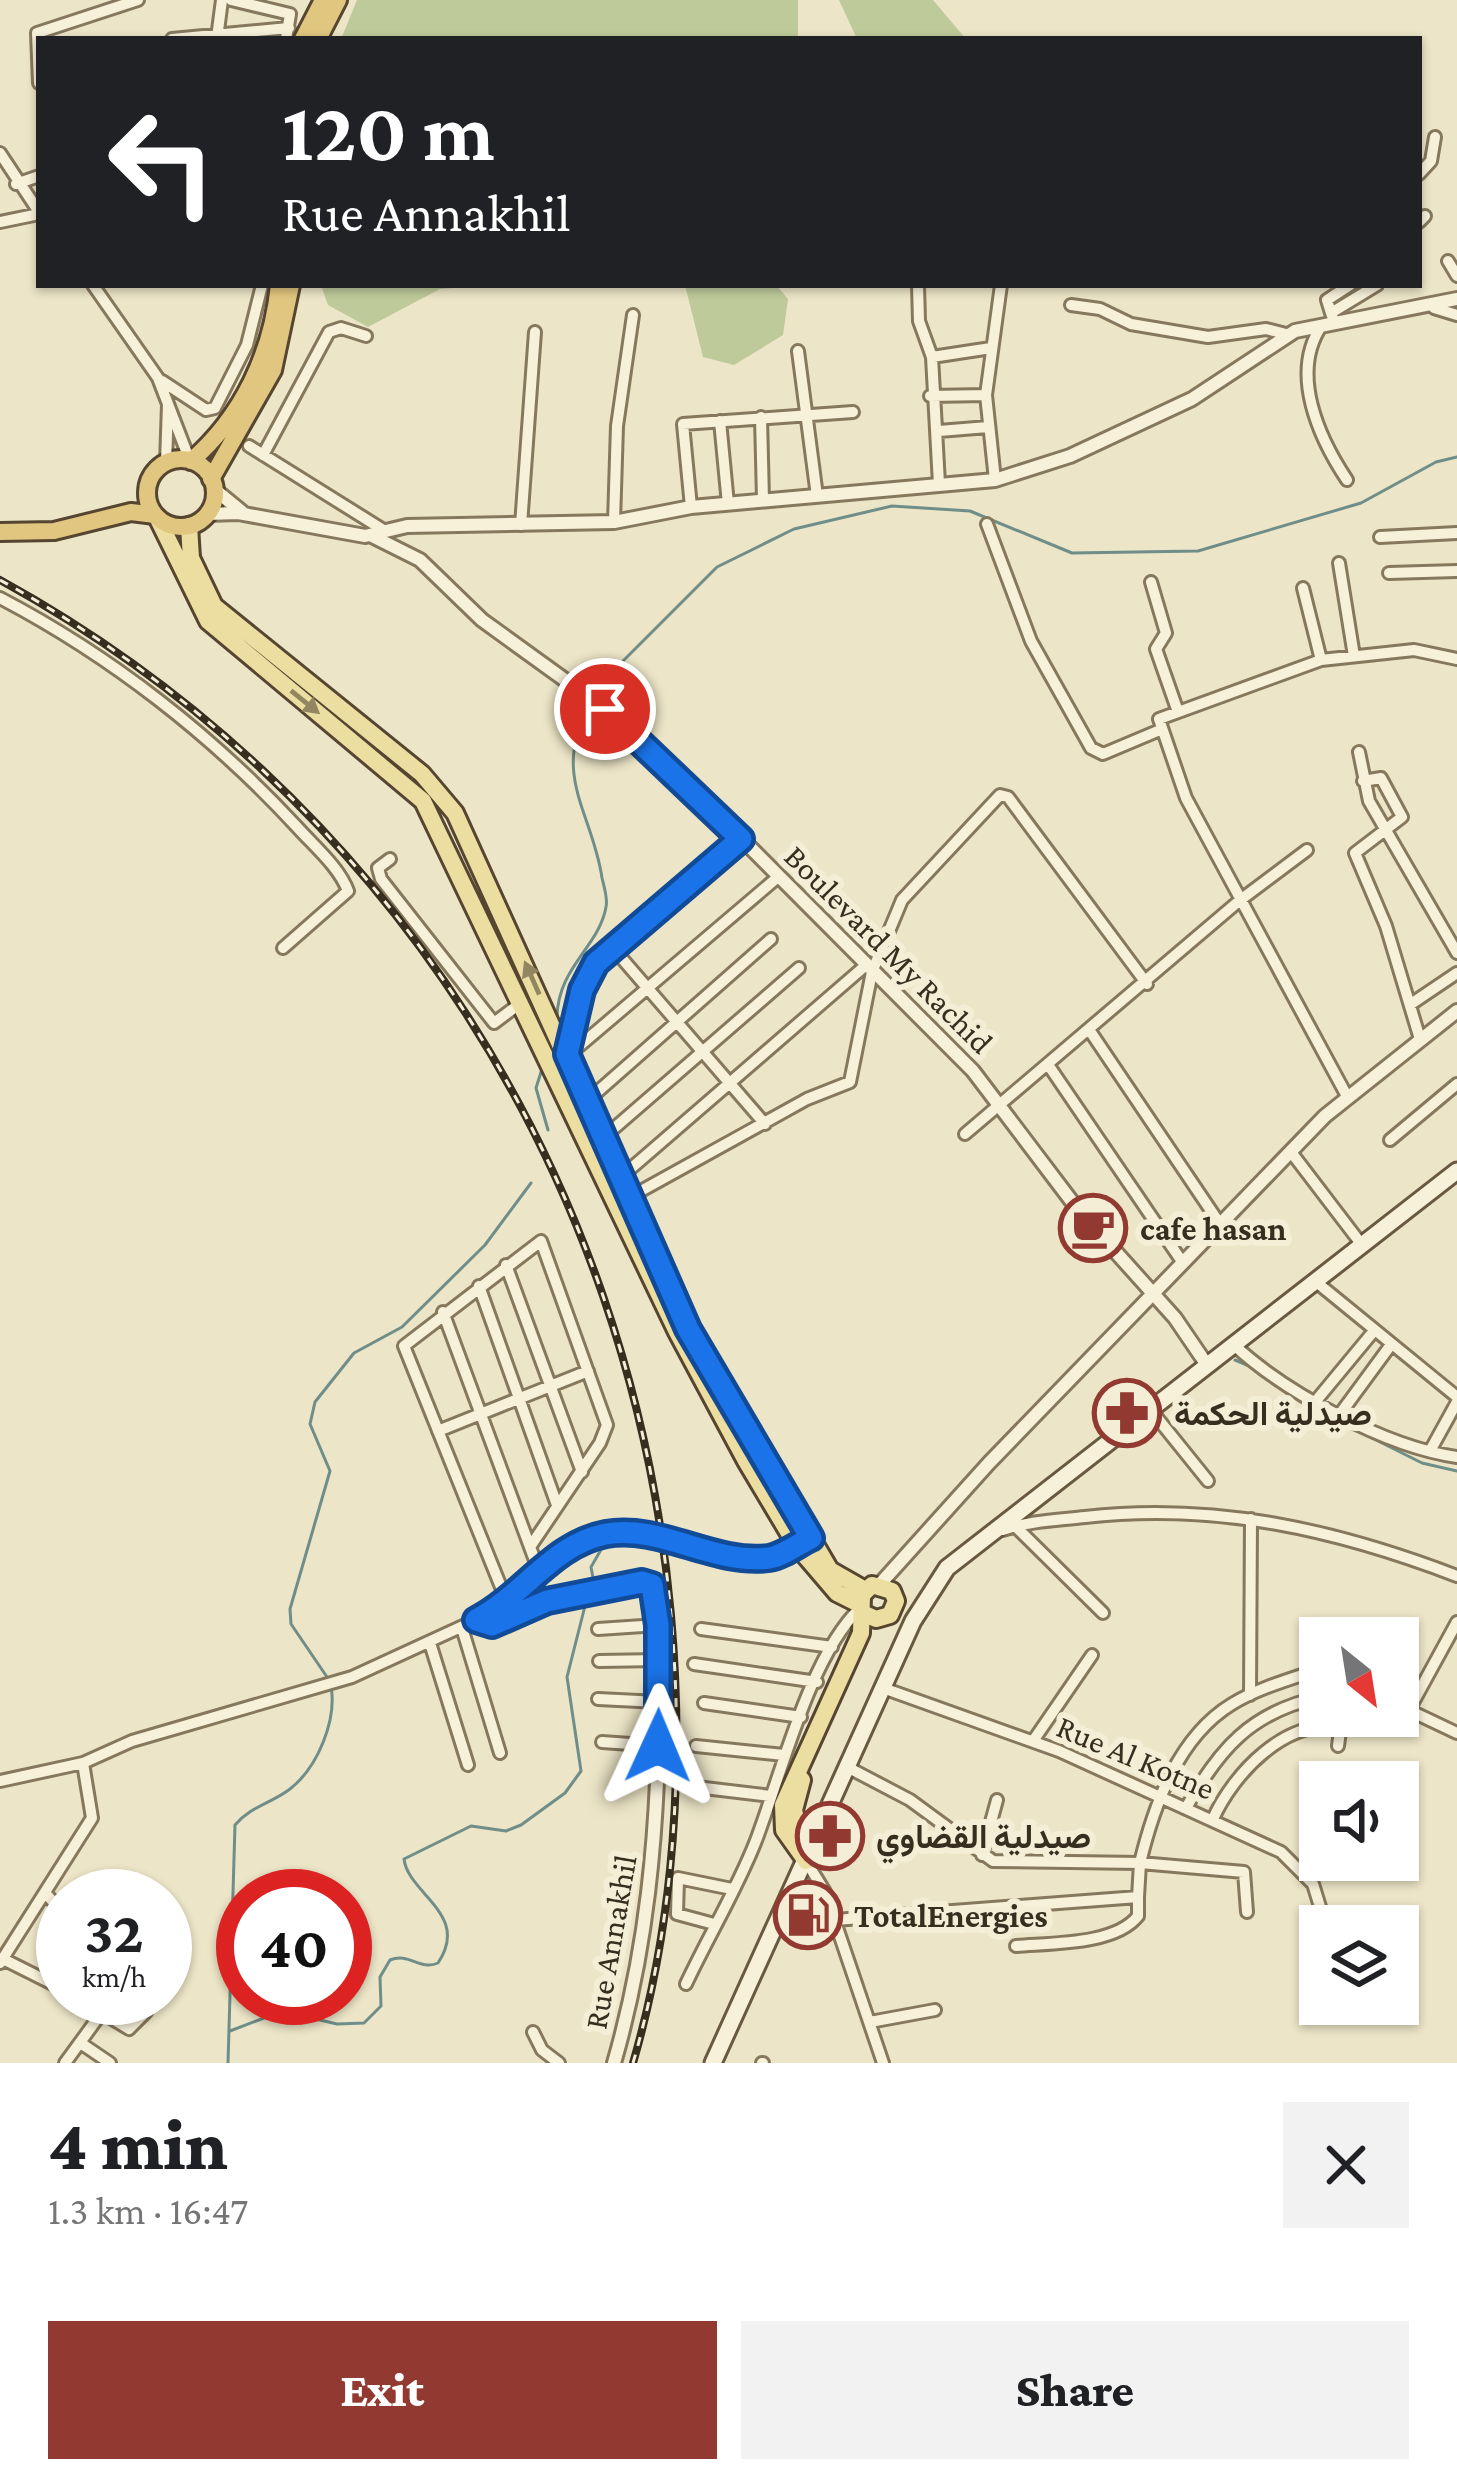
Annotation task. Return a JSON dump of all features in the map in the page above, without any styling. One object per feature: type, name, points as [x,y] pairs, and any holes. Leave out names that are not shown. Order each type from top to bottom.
[{"type":"highway","points":[[293,35],[322,0]]},
{"type":"highway","points":[[320,36],[338,0]]},
{"type":"highway","points":[[0,528],[81,516],[128,502],[147,489],[153,474],[166,463],[190,461],[228,424],[258,370],[278,288]]},
{"type":"highway","points":[[0,528],[54,531],[131,512],[156,516],[172,526],[189,526],[207,514],[213,484],[273,370],[290,288]]},
{"type":"highway","points":[[190,461],[213,484]]},
{"type":"highway","points":[[147,489],[156,516]]},
{"type":"main road","points":[[156,516],[208,622],[424,801],[677,1332],[803,1542],[872,1602],[783,1804],[784,1830],[806,1861]]},
{"type":"main road","points":[[189,526],[191,559],[214,606],[422,774],[454,813],[569,1054],[688,1329],[803,1542]]},
{"type":"main road","points":[[714,2063],[883,1688],[924,1601],[947,1568],[1457,1171]]},
{"type":"street","points":[[37,36],[43,28],[121,1],[138,0]]},
{"type":"street","points":[[222,0],[217,36],[293,35],[288,13],[231,0]]},
{"type":"street","points":[[1422,171],[1431,161],[1435,137]]},
{"type":"street","points":[[0,153],[36,209]]},
{"type":"street","points":[[16,184],[36,177]]},
{"type":"street","points":[[0,222],[36,214]]},
{"type":"street","points":[[1448,261],[1457,276]]},
{"type":"street","points":[[95,288],[158,378],[190,461]]},
{"type":"street","points":[[158,378],[206,410],[215,408],[247,345],[261,288]]},
{"type":"street","points":[[917,288],[919,321],[932,357],[930,396],[939,430],[939,484]]},
{"type":"street","points":[[995,481],[986,395],[1001,288]]},
{"type":"street","points":[[1345,288],[1327,300],[1329,320],[1309,351],[1309,386],[1327,452],[1347,480]]},
{"type":"street","points":[[207,514],[248,515],[370,535],[614,522],[692,507],[995,481],[1070,456],[1192,399],[1298,332],[1329,320],[1374,288]]},
{"type":"street","points":[[1329,320],[1434,308],[1457,299]]},
{"type":"street","points":[[1071,305],[1100,309],[1131,324],[1208,337],[1266,329],[1298,332]]},
{"type":"street","points":[[1434,308],[1457,315]]},
{"type":"street","points":[[614,522],[618,413],[633,315]]},
{"type":"street","points":[[263,455],[329,332],[341,328],[366,336]]},
{"type":"street","points":[[521,525],[535,332]]},
{"type":"street","points":[[932,357],[991,348]]},
{"type":"street","points":[[798,351],[817,496]]},
{"type":"street","points":[[166,394],[166,463]]},
{"type":"street","points":[[930,396],[986,395]]},
{"type":"street","points":[[692,507],[682,425],[853,412]]},
{"type":"street","points":[[761,417],[763,500]]},
{"type":"street","points":[[720,421],[728,504]]},
{"type":"street","points":[[939,430],[988,427]]},
{"type":"street","points":[[249,446],[385,531]]},
{"type":"street","points":[[213,484],[248,515]]},
{"type":"street","points":[[987,524],[1031,641],[1091,748],[1103,754],[1160,730]]},
{"type":"street","points":[[1381,537],[1457,533]]},
{"type":"street","name":"Boulevard My Rachid","points":[[370,535],[411,553],[482,620],[577,686],[741,839],[963,1060],[1207,1365]]},
{"type":"street","points":[[1339,563],[1354,656]]},
{"type":"street","points":[[1388,573],[1457,572]]},
{"type":"street","points":[[1151,582],[1166,632],[1156,649],[1177,710]]},
{"type":"street","points":[[1303,588],[1321,660]]},
{"type":"street","points":[[0,598],[95,654],[215,746],[333,866],[348,891],[284,948]]},
{"type":"street","points":[[1348,1098],[1186,798],[1160,730],[1161,716],[1321,660],[1414,650],[1457,659]]},
{"type":"street","points":[[1359,752],[1363,781],[1386,830],[1457,953]]},
{"type":"street","points":[[1363,781],[1381,778],[1402,817],[1355,854],[1420,1039]]},
{"type":"street","points":[[630,1197],[852,1080],[868,969],[912,884],[1004,794],[1147,984]]},
{"type":"street","points":[[569,1054],[582,990],[612,947],[741,839]]},
{"type":"street","points":[[965,1134],[1147,984],[1239,901],[1307,850]]},
{"type":"street","points":[[390,859],[378,868],[381,879],[494,1023],[522,1002]]},
{"type":"street","points":[[569,1054],[778,878]]},
{"type":"street","points":[[587,1101],[771,939]]},
{"type":"street","points":[[612,947],[765,1124]]},
{"type":"street","points":[[604,1137],[706,1054],[799,968]]},
{"type":"street","points":[[621,1177],[868,969]]},
{"type":"street","points":[[1411,1004],[1457,973]]},
{"type":"street","points":[[686,1984],[732,1889],[832,1647],[915,1546],[1152,1292],[1348,1098],[1457,1011]]},
{"type":"street","points":[[1441,1024],[1457,1031]]},
{"type":"street","points":[[1090,1030],[1220,1224]]},
{"type":"street","points":[[1049,1066],[1183,1263]]},
{"type":"street","points":[[1390,1140],[1457,1084]]},
{"type":"street","points":[[1291,1152],[1362,1245]]},
{"type":"street","points":[[507,1602],[404,1346],[538,1241],[544,1243],[607,1425],[582,1472],[530,1546]]},
{"type":"street","points":[[506,1265],[582,1472]]},
{"type":"street","points":[[1315,1281],[1457,1399],[1430,1451]]},
{"type":"street","points":[[479,1286],[557,1505]]},
{"type":"street","points":[[443,1312],[540,1574]]},
{"type":"street","points":[[1316,1402],[1373,1332]]},
{"type":"street","points":[[1234,1345],[1340,1414],[1430,1451],[1457,1456]]},
{"type":"street","points":[[1340,1414],[1390,1346]]},
{"type":"street","points":[[438,1431],[588,1371]]},
{"type":"street","points":[[1150,1409],[1208,1481]]},
{"type":"street","points":[[986,1535],[1015,1526],[1146,1512],[1251,1519],[1355,1539],[1457,1576]]},
{"type":"street","points":[[1250,1695],[1251,1519]]},
{"type":"street","points":[[1015,1526],[1103,1613]]},
{"type":"street","points":[[0,1781],[83,1763],[132,1741],[341,1680],[476,1620],[507,1602],[558,1555],[587,1539],[613,1533],[642,1535],[729,1558],[774,1558],[803,1542]]},
{"type":"street","name":"Rue Annakhil","points":[[476,1620],[496,1624],[547,1601],[646,1582],[655,1590],[659,1702],[652,1879],[614,2063]]},
{"type":"street","points":[[1419,1683],[1457,1622]]},
{"type":"street","points":[[598,1629],[658,1625]]},
{"type":"street","points":[[462,1628],[500,1753]]},
{"type":"street","points":[[700,1629],[832,1647]]},
{"type":"street","points":[[430,1643],[468,1765]]},
{"type":"street","points":[[1033,1741],[1092,1654]]},
{"type":"street","points":[[599,1661],[659,1660]]},
{"type":"street","points":[[694,1664],[817,1682]]},
{"type":"street","points":[[1016,1946],[1074,1941],[1131,1924],[1138,1916],[1141,1863],[1157,1798],[1208,1723],[1250,1695],[1299,1677]]},
{"type":"street","name":"Rue Al Kotne","points":[[883,1688],[1033,1741],[1281,1852],[1304,1870],[1318,1905]]},
{"type":"street","points":[[598,1699],[659,1702]]},
{"type":"street","points":[[704,1703],[801,1717]]},
{"type":"street","points":[[1186,1808],[1232,1737],[1270,1713],[1299,1704]]},
{"type":"street","points":[[1419,1714],[1457,1733]]},
{"type":"street","points":[[1213,1819],[1230,1785],[1251,1761],[1299,1737]]},
{"type":"street","points":[[1338,1746],[1340,1737]]},
{"type":"street","points":[[602,1742],[658,1746]]},
{"type":"street","points":[[696,1746],[784,1755]]},
{"type":"street","points":[[61,1869],[93,1814],[83,1763]]},
{"type":"street","points":[[849,1768],[910,1800],[992,1861],[1141,1863],[1244,1872],[1247,1912]]},
{"type":"street","points":[[696,1787],[771,1796]]},
{"type":"street","points":[[982,1855],[997,1799]]},
{"type":"street","points":[[806,1861],[835,1920],[883,2063]]},
{"type":"street","points":[[715,1924],[677,1915],[678,1879],[732,1889]]},
{"type":"street","points":[[835,1920],[1138,1897]]},
{"type":"street","points":[[36,1909],[2,1961],[36,1977]]},
{"type":"street","points":[[870,2022],[935,2010]]},
{"type":"street","points":[[65,2063],[94,2025]]},
{"type":"street","points":[[533,2032],[542,2050],[559,2063]]},
{"type":"street","points":[[82,2044],[110,2063]]},
{"type":"green space","points":[[357,0],[798,0],[798,36],[342,36]]},
{"type":"green space","points":[[839,0],[933,0],[963,36],[856,36]]},
{"type":"green space","points":[[322,288],[453,288],[440,289],[368,327],[328,305]]},
{"type":"green space","points":[[686,288],[779,288],[788,299],[783,335],[734,365],[703,357]]},
{"type":"waterway","points":[[595,699],[610,674],[717,567],[794,529],[892,506],[970,511],[1072,553],[1198,551],[1361,503],[1436,462],[1457,457]]},
{"type":"waterway","points":[[557,1017],[564,984],[596,934],[606,904],[574,773],[579,731],[590,707]]},
{"type":"waterway","points":[[542,1069],[536,1088],[548,1130]]},
{"type":"waterway","points":[[327,1677],[291,1624],[290,1609],[330,1471],[310,1424],[315,1402],[354,1353],[402,1327],[485,1245],[531,1183]]},
{"type":"waterway","points":[[1235,1360],[1254,1368]]},
{"type":"waterway","points":[[1338,1421],[1422,1463],[1457,1471]]},
{"type":"waterway","points":[[593,1578],[591,1567],[602,1548]]},
{"type":"waterway","points":[[230,2031],[282,2011],[337,2024],[364,2023],[381,2006],[380,1977],[390,1960],[438,1963],[446,1946],[443,1918],[408,1872],[404,1859],[471,1826],[506,1831],[521,1825],[565,1793],[581,1771],[567,1677],[585,1606]]},
{"type":"waterway","points":[[228,2063],[235,1825],[290,1789],[309,1768],[328,1728],[331,1686]]},
{"type":"railway","points":[[0,580],[138,667],[262,770],[372,885],[466,1013],[543,1151],[604,1299],[647,1454],[671,1615],[676,1727],[673,1841],[658,1953],[633,2063]]},
{"type":"place","name":"cafe hasan","points":[[1093,1228]]},
{"type":"place","name":"صيدلية الحكمة","points":[[1127,1413]]},
{"type":"place","name":"صيدلية القضاوي","points":[[830,1836]]},
{"type":"place","name":"TotalEnergies","points":[[808,1915]]},
{"type":"route","points":[[605,709],[741,839],[596,963],[582,990],[571,1030],[572,1053],[567,1054],[688,1329],[811,1538],[774,1558],[729,1558],[642,1535],[604,1534],[571,1546],[520,1593],[476,1620],[492,1625],[547,1601],[642,1582],[652,1585],[658,1625],[658,1746]]}]
